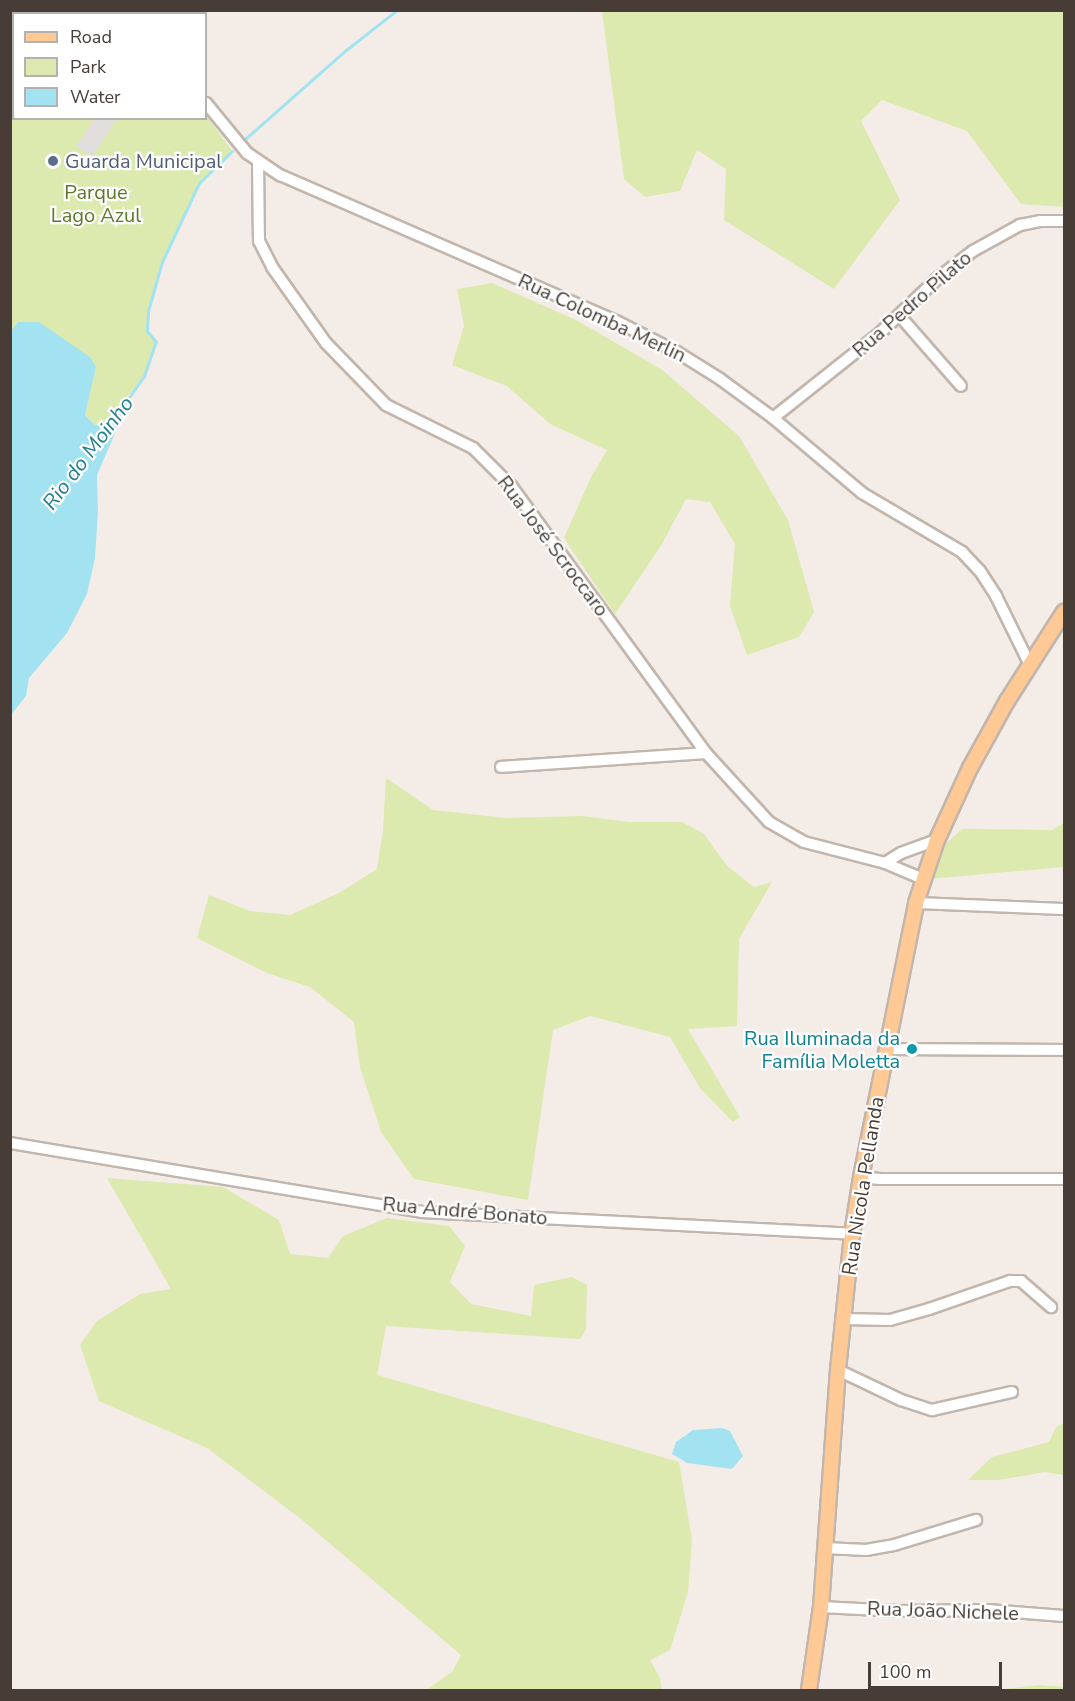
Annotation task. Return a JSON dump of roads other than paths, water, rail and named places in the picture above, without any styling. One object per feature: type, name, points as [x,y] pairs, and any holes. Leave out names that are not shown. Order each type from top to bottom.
[{"type":"main road","name":"Rua Nicola Pellanda","points":[[809,1690],[821,1607],[838,1370],[852,1234],[861,1177],[916,903],[938,840],[970,768],[1030,665],[1065,612]]},
{"type":"street","name":"Rua Colomba Merlin","points":[[207,104],[236,141],[258,162],[291,181],[636,330],[699,365],[773,418],[862,493],[884,508],[942,538],[967,556],[996,596],[1030,665]]},
{"type":"street","name":"Rua José Scroccaro","points":[[258,162],[259,241],[272,267],[326,343],[386,405],[473,448],[512,487],[706,753],[769,822],[804,842],[885,863],[923,879]]},
{"type":"street","name":"Rua Pedro Pilato","points":[[773,418],[899,315],[949,268],[993,238],[1029,222],[1065,221]]},
{"type":"street","points":[[899,315],[961,386]]},
{"type":"street","points":[[501,767],[706,753]]},
{"type":"street","points":[[885,863],[901,853],[938,840]]},
{"type":"street","points":[[916,903],[1065,909]]},
{"type":"street","points":[[886,1049],[1065,1050]]},
{"type":"street","name":"Rua André Bonato","points":[[10,1143],[422,1212],[852,1234]]},
{"type":"street","points":[[861,1177],[880,1179],[1065,1179]]},
{"type":"street","points":[[843,1319],[864,1322],[890,1320],[1010,1281],[1022,1281],[1050,1307]]},
{"type":"street","points":[[838,1370],[900,1400],[932,1410],[1012,1392]]},
{"type":"street","points":[[825,1548],[866,1550],[894,1545],[976,1520]]},
{"type":"street","name":"Rua João Nichele","points":[[821,1607],[898,1611],[988,1610],[1065,1616]]},
{"type":"water","points":[[18,322],[39,322],[90,357],[96,367],[85,415],[95,425],[105,424],[120,407],[125,410],[97,475],[98,510],[95,558],[87,594],[67,633],[29,678],[26,696],[11,715],[10,332]]},
{"type":"water","points":[[722,1428],[730,1431],[743,1456],[732,1469],[687,1463],[672,1454],[676,1442],[693,1430]]},
{"type":"waterway","name":"Rio do Moinho","points":[[245,139],[346,50],[397,10]]},
{"type":"waterway","name":"Rio do Moinho","points":[[120,410],[144,376],[156,342],[147,331],[148,311],[162,262],[199,183],[232,151]]},
{"type":"place","name":"Guarda Municipal","points":[[53,161]]},
{"type":"place","name":"Rua Iluminada da Família Moletta","points":[[912,1049]]},
{"type":"park label","name":"Parque Lago Azul","points":[[96,204]]}]
